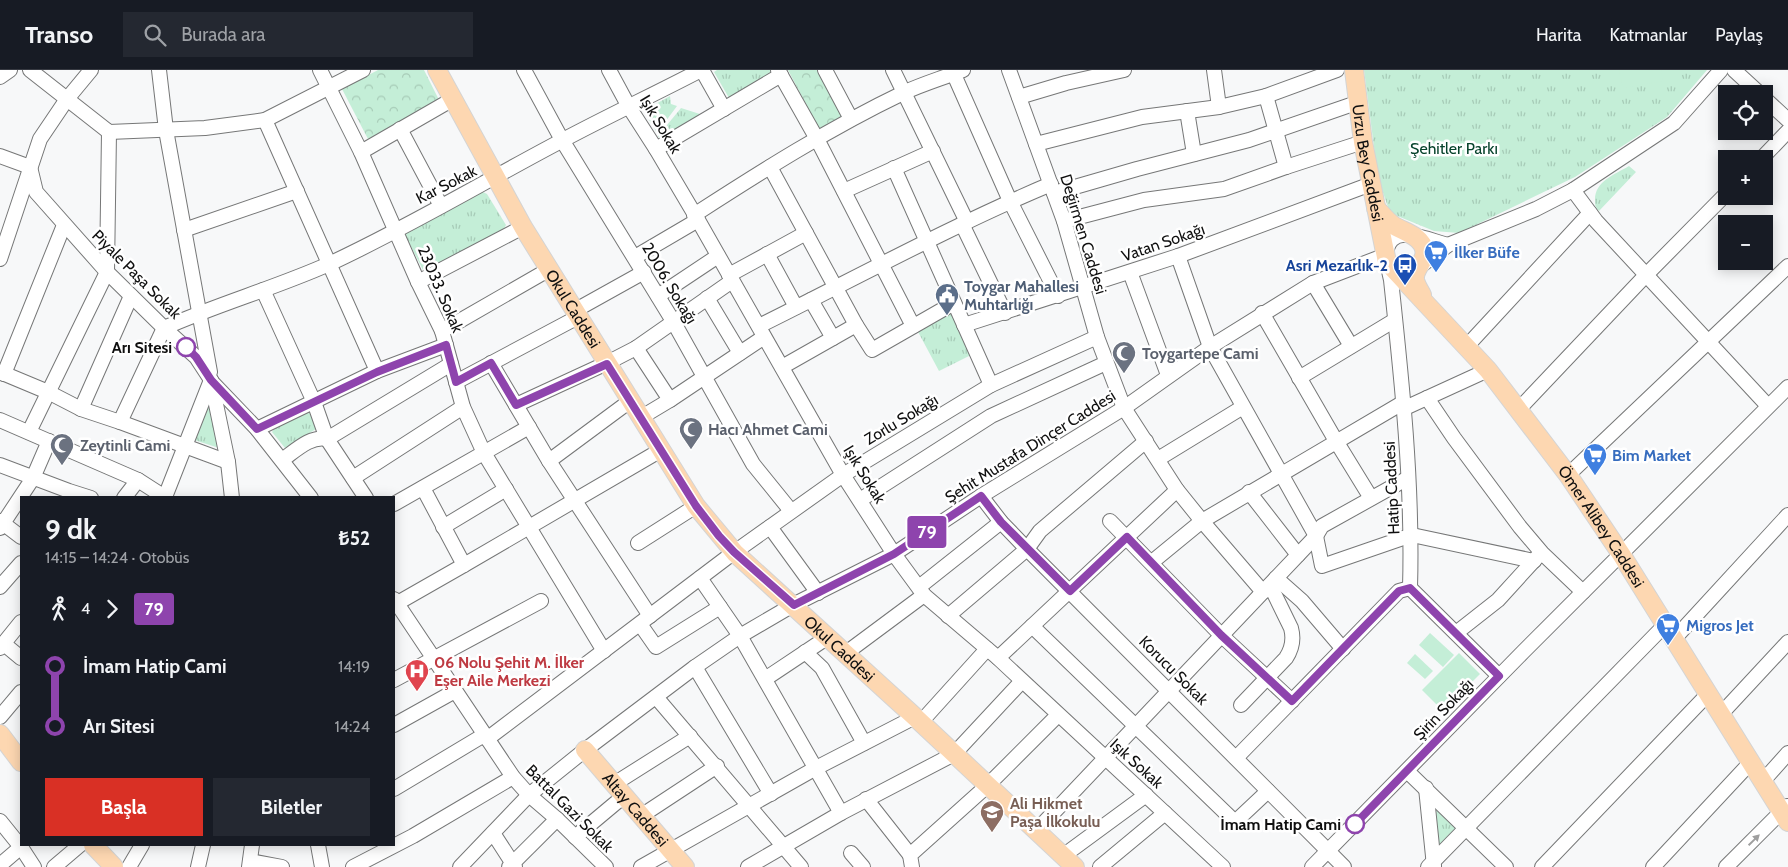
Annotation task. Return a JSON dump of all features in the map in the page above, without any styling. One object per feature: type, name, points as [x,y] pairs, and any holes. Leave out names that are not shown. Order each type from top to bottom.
[{"type":"main road","name":"Okul Caddesi","points":[[437,70],[522,227],[696,506],[734,552],[918,719],[1069,862]]},
{"type":"main road","name":"Urzu Bey Caddesi","points":[[1354,70],[1363,142],[1376,208],[1390,263]]},
{"type":"main road","points":[[1376,208],[1392,224],[1418,238],[1424,249],[1423,261],[1416,274],[1415,281],[1424,300]]},
{"type":"main road","name":"Ömer Alibey Caddesi","points":[[1390,263],[1488,370],[1568,475],[1621,554],[1763,781],[1786,813]]},
{"type":"main road","points":[[3,743],[20,760]]},
{"type":"main road","name":"Altay Caddesi","points":[[585,750],[685,867]]},
{"type":"main road","points":[[95,846],[111,866]]},
{"type":"street","points":[[0,77],[10,70]]},
{"type":"street","points":[[30,70],[109,132],[205,128],[265,120],[362,70]]},
{"type":"street","points":[[0,260],[7,219],[30,167],[40,138],[67,99],[91,70]]},
{"type":"street","points":[[158,70],[166,130],[211,380],[165,496]]},
{"type":"street","name":"23033. Sokak","points":[[320,70],[361,152],[418,282],[442,331],[463,407],[484,453],[604,651]]},
{"type":"street","name":"2006. Sokağı","points":[[524,70],[562,140],[673,321],[753,464],[791,511]]},
{"type":"street","name":"Işık Sokak","points":[[609,70],[629,107],[696,217],[843,475],[894,554],[921,591],[998,658],[1058,716],[1223,867]]},
{"type":"street","points":[[701,70],[724,109]]},
{"type":"street","name":"Kar Sokak","points":[[164,328],[200,312],[329,264],[496,178],[562,140],[701,70]]},
{"type":"street","points":[[825,70],[851,119]]},
{"type":"street","points":[[893,70],[933,151],[1005,313]]},
{"type":"street","name":"Değirmen Caddesi","points":[[1009,70],[1064,221],[1097,337],[1124,408],[1178,490],[1202,520],[1270,585]]},
{"type":"street","points":[[1019,96],[1124,70]]},
{"type":"street","points":[[1214,70],[1220,107]]},
{"type":"street","points":[[1036,144],[1142,117],[1220,107],[1266,96],[1338,70]]},
{"type":"street","points":[[1448,245],[1412,235],[1400,235],[1389,243],[1390,263],[1409,273],[1420,267],[1448,245],[1536,209],[1573,190],[1674,123],[1721,70]]},
{"type":"street","points":[[1734,70],[1750,85]]},
{"type":"street","points":[[635,257],[770,167],[851,119],[904,92],[956,71],[1010,201],[1058,296]]},
{"type":"street","points":[[656,149],[724,109],[779,73],[817,139],[914,326]]},
{"type":"street","points":[[1266,96],[1286,167]]},
{"type":"street","points":[[361,152],[453,99]]},
{"type":"street","points":[[640,418],[740,353],[762,332],[796,308],[1010,201],[1276,131],[1359,102]]},
{"type":"street","points":[[1773,106],[1788,120]]},
{"type":"street","points":[[1187,111],[1194,154]]},
{"type":"street","points":[[265,120],[377,372]]},
{"type":"street","points":[[400,129],[441,206]]},
{"type":"street","points":[[1770,150],[1788,131]]},
{"type":"street","points":[[30,432],[107,272],[109,132]]},
{"type":"street","points":[[1064,221],[1144,200],[1224,189],[1363,142]]},
{"type":"street","points":[[844,191],[933,151]]},
{"type":"street","points":[[0,156],[30,167]]},
{"type":"street","name":"Piyale Paşa Sokak","points":[[30,167],[36,192],[64,225],[107,272],[196,357],[211,380],[228,462],[232,496]]},
{"type":"street","points":[[770,167],[856,325],[872,350],[954,303]]},
{"type":"street","points":[[894,168],[991,386]]},
{"type":"street","name":"Vatan Sokağı","points":[[964,325],[1178,256],[1371,184]]},
{"type":"street","points":[[1573,190],[1590,213],[1768,406]]},
{"type":"street","points":[[184,230],[297,191]]},
{"type":"street","points":[[1519,409],[1718,202]]},
{"type":"street","points":[[1467,346],[1590,213]]},
{"type":"street","points":[[64,225],[2,373],[48,392],[81,409],[228,462]]},
{"type":"street","points":[[418,282],[522,227]]},
{"type":"street","points":[[516,405],[607,364],[636,348],[731,278],[767,254],[806,233]]},
{"type":"street","points":[[767,254],[796,308]]},
{"type":"street","points":[[658,296],[718,256]]},
{"type":"street","points":[[1178,256],[1210,347],[1316,536],[1322,566],[1412,535],[1538,557]]},
{"type":"street","name":"Şehit Mustafa Dinçer Caddesi","points":[[460,867],[529,795],[695,667],[740,636],[794,605],[894,554],[981,496],[1124,408],[1210,347],[1313,283],[1390,263]]},
{"type":"street","name":"Hatip Caddesi","points":[[1390,263],[1404,405],[1412,535],[1410,588]]},
{"type":"street","points":[[1568,475],[1788,266]]},
{"type":"street","points":[[442,331],[548,270]]},
{"type":"street","points":[[456,382],[576,314],[644,272]]},
{"type":"street","points":[[1130,272],[1168,375]]},
{"type":"street","points":[[1313,283],[1352,346]]},
{"type":"street","points":[[263,290],[314,402],[327,439],[365,496]]},
{"type":"street","points":[[81,409],[131,296]]},
{"type":"street","points":[[706,298],[740,353]]},
{"type":"street","points":[[811,300],[833,338]]},
{"type":"street","points":[[1262,314],[1336,442],[1371,498]]},
{"type":"street","points":[[1299,378],[1395,320]]},
{"type":"street","points":[[782,367],[856,325]]},
{"type":"street","points":[[120,422],[164,328]]},
{"type":"street","name":"Zorlu Sokağı","points":[[395,788],[486,737],[604,651],[734,552],[843,475],[991,386],[1097,337]]},
{"type":"street","points":[[257,429],[377,372],[446,345]]},
{"type":"street","points":[[636,348],[670,400]]},
{"type":"street","points":[[491,363],[549,462],[575,500],[645,620],[656,647],[720,607]]},
{"type":"street","points":[[860,500],[991,416],[1106,363]]},
{"type":"street","points":[[282,460],[314,438],[327,439],[451,364]]},
{"type":"street","points":[[1152,562],[1202,520],[1336,442],[1404,405],[1427,398],[1488,370]]},
{"type":"street","points":[[211,380],[257,429],[309,496]]},
{"type":"street","name":"Şirin Sokağı","points":[[1312,867],[1768,406],[1787,391]]},
{"type":"street","points":[[1427,398],[1538,557],[1583,592]]},
{"type":"street","points":[[549,462],[630,401]]},
{"type":"street","points":[[353,478],[463,407]]},
{"type":"street","points":[[1158,459],[1242,407]]},
{"type":"street","points":[[0,420],[138,480],[163,496]]},
{"type":"street","points":[[395,503],[529,428]]},
{"type":"street","points":[[21,496],[33,478],[49,441]]},
{"type":"street","points":[[948,616],[1027,550],[1040,531],[1146,441]]},
{"type":"street","points":[[395,602],[464,565],[661,450]]},
{"type":"street","points":[[0,465],[68,494]]},
{"type":"street","points":[[1036,831],[1316,536],[1322,526],[1408,478]]},
{"type":"street","points":[[126,496],[138,480]]},
{"type":"street","points":[[423,488],[464,565]]},
{"type":"street","points":[[443,526],[506,489]]},
{"type":"street","points":[[998,658],[1178,490]]},
{"type":"street","points":[[1249,492],[1298,555]]},
{"type":"street","name":"Korucu Sokak","points":[[981,496],[1001,522],[1027,550],[1344,867]]},
{"type":"street","points":[[20,497],[1,525],[20,536]]},
{"type":"street","points":[[638,543],[696,506]]},
{"type":"street","points":[[1432,865],[1465,828],[1670,632],[1788,515]]},
{"type":"street","points":[[1110,521],[1221,635],[1292,701]]},
{"type":"street","points":[[846,653],[1001,522]]},
{"type":"street","points":[[770,528],[818,593]]},
{"type":"street","points":[[1456,634],[1498,600],[1538,557]]},
{"type":"street","points":[[0,587],[20,564]]},
{"type":"street","points":[[700,578],[740,636],[841,812]]},
{"type":"street","points":[[1270,585],[1302,601],[1343,649]]},
{"type":"street","points":[[1241,705],[1288,655],[1292,640],[1290,625],[1270,585]]},
{"type":"street","points":[[1236,758],[1399,591],[1410,588],[1499,676]]},
{"type":"street","points":[[395,679],[541,601]]},
{"type":"street","name":"Battal Gazi Sokak","points":[[395,602],[513,777],[529,795],[606,867]]},
{"type":"street","points":[[20,623],[2,646],[20,657]]},
{"type":"street","points":[[1032,626],[1236,822],[1268,791]]},
{"type":"street","points":[[764,680],[828,636]]},
{"type":"street","points":[[1721,714],[1788,642]]},
{"type":"street","points":[[642,867],[816,768],[864,743],[918,719],[987,649]]},
{"type":"street","points":[[805,652],[822,668],[864,743]]},
{"type":"street","points":[[695,667],[771,794]]},
{"type":"street","points":[[748,867],[841,812],[954,754],[1022,682]]},
{"type":"street","points":[[395,724],[455,691]]},
{"type":"street","points":[[0,716],[20,693]]},
{"type":"street","points":[[1542,867],[1708,694]]},
{"type":"street","points":[[656,697],[751,806],[801,867]]},
{"type":"street","points":[[866,799],[911,861],[1058,716]]},
{"type":"street","points":[[575,837],[619,790],[690,736]]},
{"type":"street","points":[[1763,781],[1788,753]]},
{"type":"street","points":[[1653,867],[1752,762]]},
{"type":"street","points":[[642,816],[716,766]]},
{"type":"street","points":[[1407,771],[1506,867]]},
{"type":"street","points":[[395,845],[513,777]]},
{"type":"street","points":[[1426,788],[1432,865]]},
{"type":"street","points":[[1069,862],[1146,795]]},
{"type":"street","points":[[1100,867],[1165,812]]},
{"type":"street","points":[[1726,867],[1786,813]]},
{"type":"street","points":[[493,833],[512,866],[556,819]]},
{"type":"street","points":[[0,821],[20,846]]},
{"type":"street","points":[[54,867],[79,846]]},
{"type":"street","points":[[129,867],[141,846]]},
{"type":"street","points":[[198,867],[203,846]]},
{"type":"street","points":[[252,846],[249,864],[282,867]]},
{"type":"street","points":[[318,846],[322,867]]},
{"type":"street","points":[[353,867],[394,846]]},
{"type":"street","points":[[0,865],[21,847],[34,867]]},
{"type":"street","points":[[851,853],[863,867]]},
{"type":"green space","points":[[378,70],[424,70],[439,100],[368,139],[342,89]]},
{"type":"green space","points":[[717,70],[774,70],[775,73],[729,98],[714,72]]},
{"type":"green space","points":[[788,70],[819,70],[844,118],[820,131]]},
{"type":"green space","name":"Şehitler Parkı","points":[[1364,70],[1707,70],[1667,117],[1575,177],[1459,233],[1434,231],[1390,213],[1378,178]]},
{"type":"green space","points":[[1619,70],[1661,70],[1663,81],[1623,88]]},
{"type":"green space","points":[[670,96],[671,104],[677,106],[657,133],[648,118],[654,105]]},
{"type":"green space","points":[[681,108],[703,115],[661,140],[658,136]]},
{"type":"green space","points":[[1629,166],[1636,172],[1599,211],[1595,202],[1598,188],[1606,179]]},
{"type":"green space","points":[[483,192],[487,194],[506,225],[502,232],[424,272],[404,233]]},
{"type":"green space","points":[[950,310],[973,354],[939,371],[916,328]]},
{"type":"green space","points":[[210,407],[219,448],[191,439],[206,408]]},
{"type":"green space","points":[[304,412],[312,414],[316,429],[285,448],[272,432]]},
{"type":"green space","points":[[1430,633],[1454,655],[1443,667],[1419,645]]},
{"type":"green space","points":[[1459,653],[1480,674],[1443,711],[1422,690]]},
{"type":"green space","points":[[1415,654],[1433,671],[1425,679],[1407,663]]},
{"type":"green space","points":[[1436,808],[1458,829],[1438,846]]},
{"type":"bus line","name":"79","points":[[186,347],[196,357],[211,380],[257,429],[377,372],[446,345],[456,382],[491,363],[516,405],[607,364],[696,506],[719,536],[734,552],[794,605],[894,554],[981,496],[1001,522],[1027,550],[1070,591],[1127,537],[1221,635],[1292,701],[1399,591],[1410,588],[1499,676],[1355,824]]},
{"type":"place","name":"İlker Büfe","points":[[1436,273]]},
{"type":"place","name":"Asri Mezarlık-2","points":[[1405,286]]},
{"type":"place","name":"Toygar Mahallesi Muhtarlığı","points":[[947,316]]},
{"type":"place","name":"Arı Sitesi","points":[[186,347]]},
{"type":"place","name":"Toygartepe Cami","points":[[1124,374]]},
{"type":"place","name":"Hacı Ahmet Cami","points":[[691,450]]},
{"type":"place","name":"Zeytinli Cami","points":[[62,466]]},
{"type":"place","name":"Bim Market","points":[[1595,476]]},
{"type":"place","name":"Migros Jet","points":[[1668,646]]},
{"type":"place","name":"06 Nolu Şehit M. İlker Eşer Aile Merkezi","points":[[417,692]]},
{"type":"place","name":"İmam Hatip Cami","points":[[1355,824]]},
{"type":"place","name":"Ali Hikmet Paşa İlkokulu","points":[[992,833]]}]
